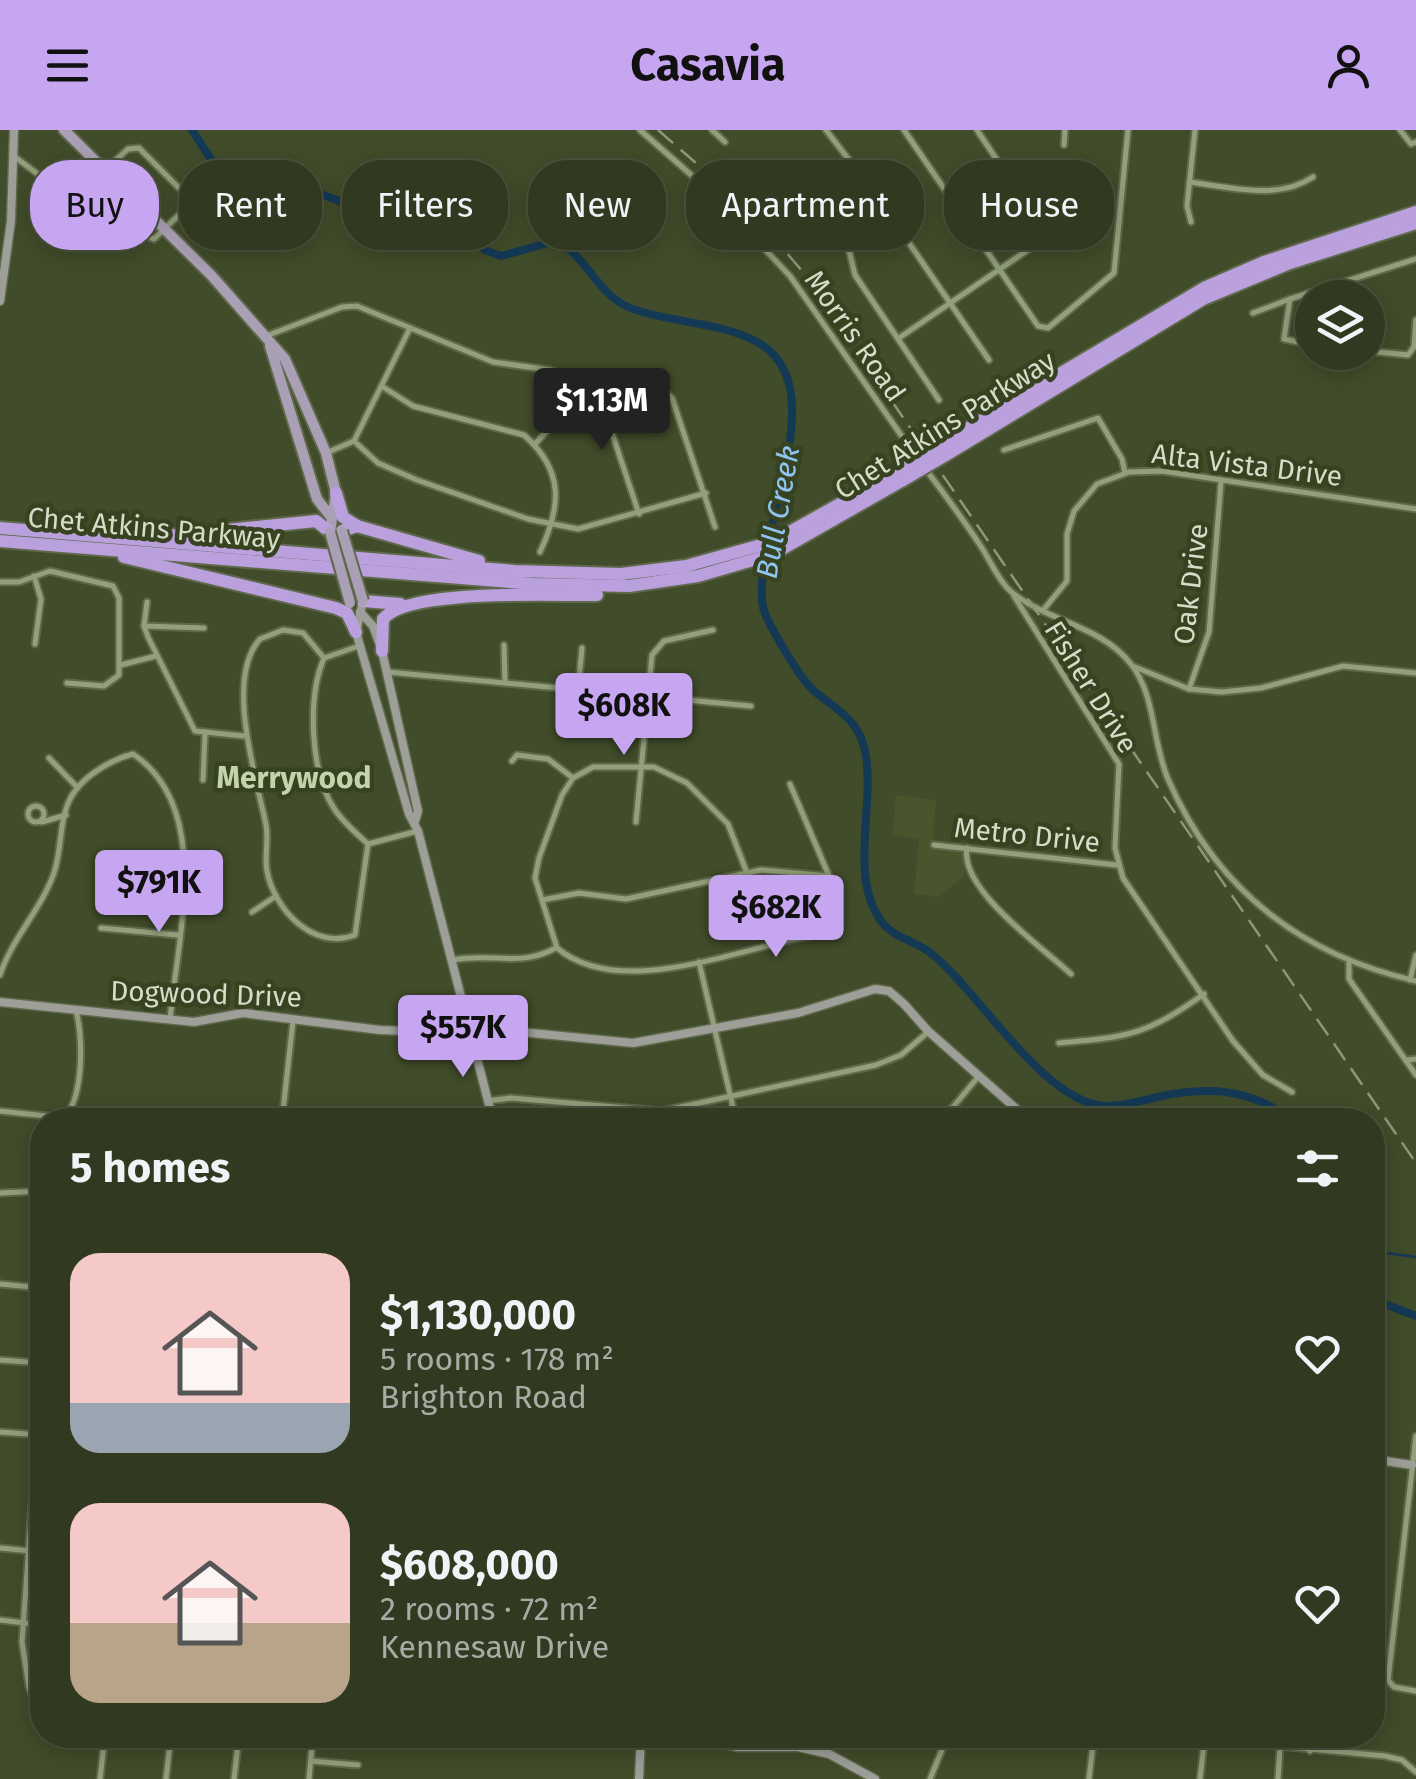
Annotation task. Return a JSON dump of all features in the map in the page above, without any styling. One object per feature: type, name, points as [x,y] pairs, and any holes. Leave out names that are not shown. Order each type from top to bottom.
[{"type":"highway","name":"Chet Atkins Parkway","points":[[0,541],[589,587],[666,582],[774,554],[1206,286],[1264,262],[1416,212]]},
{"type":"highway","name":"Chet Atkins Parkway","points":[[945,448],[1204,300],[1290,263],[1416,223]]},
{"type":"highway","points":[[336,493],[343,517],[357,526],[515,571]]},
{"type":"highway","points":[[80,534],[159,537],[316,521],[336,532],[357,526]]},
{"type":"highway","name":"Chet Atkins Parkway","points":[[0,528],[515,571],[620,574],[735,564],[800,536]]},
{"type":"highway","points":[[88,548],[336,608],[347,614],[358,638]]},
{"type":"highway","points":[[358,605],[496,596],[631,594],[735,564]]},
{"type":"highway","points":[[382,651],[382,619],[408,604]]},
{"type":"main road","points":[[64,130],[94,160]]},
{"type":"main road","points":[[159,227],[216,281],[284,359],[326,453],[336,493],[331,516]]},
{"type":"main road","points":[[267,341],[294,412],[317,499],[331,516],[358,605]]},
{"type":"street","points":[[0,301],[14,183],[14,130]]},
{"type":"street","name":"Morris Road","points":[[640,130],[713,194],[790,276],[1012,593],[1088,630],[1132,665],[1144,687],[1168,778],[1220,862],[1255,902],[1289,931],[1349,963],[1413,980]]},
{"type":"street","points":[[712,130],[724,142]]},
{"type":"street","points":[[826,130],[849,160]]},
{"type":"street","points":[[904,130],[1038,326],[1048,328],[1114,272],[1128,130]]},
{"type":"street","points":[[899,338],[1042,238],[1042,224],[977,130]]},
{"type":"street","points":[[1064,145],[1065,130]]},
{"type":"street","points":[[1191,222],[1189,182],[1196,130]]},
{"type":"street","points":[[1400,130],[1410,144],[1416,142]]},
{"type":"street","points":[[115,160],[128,149],[140,148],[152,160]]},
{"type":"street","points":[[15,158],[43,178],[55,196],[154,239],[188,206],[186,195],[159,167]]},
{"type":"street","points":[[1189,182],[1294,190],[1313,178]]},
{"type":"street","points":[[0,181],[14,183]]},
{"type":"street","points":[[852,250],[855,274],[939,400]]},
{"type":"street","points":[[914,250],[990,360]]},
{"type":"street","points":[[1253,313],[1416,260]]},
{"type":"street","points":[[1290,298],[1284,339],[1295,342]]},
{"type":"street","points":[[267,341],[342,307],[375,312],[493,362],[564,373],[588,382],[604,408],[639,514]]},
{"type":"street","points":[[1385,353],[1408,355],[1414,347],[1416,320]]},
{"type":"street","points":[[326,453],[354,441],[410,328]]},
{"type":"street","points":[[535,444],[588,382],[605,374],[627,372],[662,386],[678,411],[715,527]]},
{"type":"street","points":[[382,387],[413,406],[524,434],[535,444],[553,481],[556,513],[540,552]]},
{"type":"street","points":[[1004,450],[1098,418],[1122,459],[1125,474]]},
{"type":"street","points":[[354,441],[378,463],[417,480],[553,525],[578,529],[706,494]]},
{"type":"street","name":"Alta Vista Drive","points":[[1044,609],[1067,581],[1066,534],[1074,511],[1097,484],[1125,474],[1162,471],[1416,509]]},
{"type":"street","name":"Oak Drive","points":[[1189,688],[1208,632],[1221,482]]},
{"type":"street","points":[[0,582],[50,571],[112,586],[119,598],[119,675],[104,686],[68,683]]},
{"type":"street","points":[[34,576],[41,599],[35,644]]},
{"type":"street","name":"Fisher Drive","points":[[1012,593],[1119,764],[1117,865]]},
{"type":"street","points":[[146,602],[144,626],[182,711],[195,730],[244,736]]},
{"type":"street","points":[[358,605],[358,638],[409,814],[417,826],[489,1108]]},
{"type":"street","points":[[358,605],[373,626],[382,651],[418,811],[417,826]]},
{"type":"street","points":[[144,626],[204,628]]},
{"type":"street","points":[[324,658],[310,638],[297,630],[260,639],[247,664],[244,736],[265,822],[268,875],[288,917],[309,931],[334,938],[354,935],[368,844]]},
{"type":"street","points":[[636,822],[652,655],[658,645],[713,630]]},
{"type":"street","points":[[358,638],[324,658],[318,673],[315,716],[324,784],[334,810],[368,844]]},
{"type":"street","points":[[504,644],[505,683]]},
{"type":"street","points":[[578,690],[582,648]]},
{"type":"street","points":[[121,665],[156,656]]},
{"type":"street","points":[[1132,665],[1189,688],[1222,692],[1261,688],[1343,666],[1416,672]]},
{"type":"street","points":[[386,672],[751,706]]},
{"type":"street","points":[[203,780],[205,734]]},
{"type":"street","points":[[0,975],[6,956],[36,913],[56,869],[66,815],[77,787],[133,754],[144,762],[166,796],[185,850],[170,1020]]},
{"type":"street","points":[[512,761],[516,755],[548,759],[573,778]]},
{"type":"street","points":[[49,758],[77,787]]},
{"type":"street","points":[[747,873],[728,824],[706,798],[654,767],[593,766],[573,778],[562,795],[538,858],[535,878],[557,948],[592,968],[630,972],[699,962],[827,928],[829,876],[790,784]]},
{"type":"street","points":[[42,822],[66,815]]},
{"type":"street","points":[[368,844],[417,826]]},
{"type":"street","name":"Metro Drive","points":[[934,845],[1117,865]]},
{"type":"street","points":[[968,848],[966,866],[980,890],[1071,974]]},
{"type":"street","points":[[1117,865],[1150,921],[1249,1060],[1292,1092]]},
{"type":"street","points":[[542,900],[579,893],[626,900],[747,873],[782,870],[829,876]]},
{"type":"street","points":[[252,912],[276,896]]},
{"type":"street","points":[[101,928],[177,935]]},
{"type":"street","points":[[453,960],[481,956],[523,962],[557,948]]},
{"type":"street","points":[[1413,980],[1416,954]]},
{"type":"street","points":[[699,962],[733,1108]]},
{"type":"street","points":[[1349,963],[1349,978],[1416,1075]]},
{"type":"street","name":"Dogwood Drive","points":[[0,1002],[194,1022],[243,1014],[380,1030],[470,1030],[633,1043],[798,1014],[875,989],[889,991],[928,1032]]},
{"type":"street","points":[[1059,1043],[1126,1038],[1148,1031],[1204,994]]},
{"type":"street","points":[[72,1108],[81,1032],[76,1010]]},
{"type":"street","points":[[284,1108],[294,1018]]},
{"type":"street","points":[[665,1108],[876,1065],[901,1055],[928,1032],[1015,1108]]},
{"type":"street","points":[[1406,1060],[1416,1060]]},
{"type":"street","points":[[953,1108],[979,1077]]},
{"type":"street","points":[[487,1101],[511,1098],[617,1108]]},
{"type":"street","points":[[0,1110],[30,1114]]},
{"type":"street","points":[[0,1193],[30,1192]]},
{"type":"street","points":[[0,1284],[30,1287]]},
{"type":"street","points":[[0,1360],[30,1362]]},
{"type":"street","points":[[0,1432],[30,1434]]},
{"type":"street","points":[[1416,1436],[1388,1680],[1394,1686],[1416,1691]]},
{"type":"street","points":[[1385,1460],[1412,1464]]},
{"type":"street","points":[[30,1531],[22,1624],[24,1664],[30,1683]]},
{"type":"street","points":[[0,1548],[28,1550]]},
{"type":"street","points":[[0,1620],[30,1624]]},
{"type":"street","points":[[100,1779],[104,1748]]},
{"type":"street","points":[[166,1779],[170,1748]]},
{"type":"street","points":[[234,1779],[238,1748]]},
{"type":"street","points":[[309,1779],[312,1748]]},
{"type":"street","points":[[639,1779],[641,1748]]},
{"type":"street","points":[[802,1748],[829,1754],[875,1779]]},
{"type":"street","points":[[930,1779],[943,1748]]},
{"type":"street","points":[[1090,1779],[1093,1748]]},
{"type":"street","points":[[1200,1779],[1203,1748]]},
{"type":"street","points":[[1278,1779],[1280,1748]]},
{"type":"street","points":[[1292,1748],[1385,1756],[1402,1760],[1416,1772]]},
{"type":"street","points":[[311,1761],[358,1765]]},
{"type":"shaded area","points":[[896,795],[936,800],[932,848],[964,851],[964,876],[939,897],[914,894],[919,840],[893,834]]},
{"type":"waterway","name":"Bull Creek","points":[[192,130],[214,164],[232,179],[326,196],[360,209],[391,201],[409,204],[460,224],[485,250],[501,256],[555,241],[576,256],[620,303],[648,314],[728,330],[757,342],[780,363],[791,392],[792,426],[762,577],[763,607],[800,674],[852,722],[862,740],[868,793],[866,882],[881,921],[932,954],[1036,1066],[1081,1100],[1111,1106],[1211,1091],[1244,1096],[1274,1108]]},
{"type":"waterway","points":[[1385,1253],[1416,1257]]},
{"type":"waterway","name":"Bull Creek","points":[[1385,1304],[1416,1316]]},
{"type":"railway","points":[[658,130],[750,210],[803,272],[1378,1108]]},
{"type":"railway","points":[[1385,1118],[1416,1163]]},
{"type":"district","name":"Merrywood","points":[[294,778]]}]
